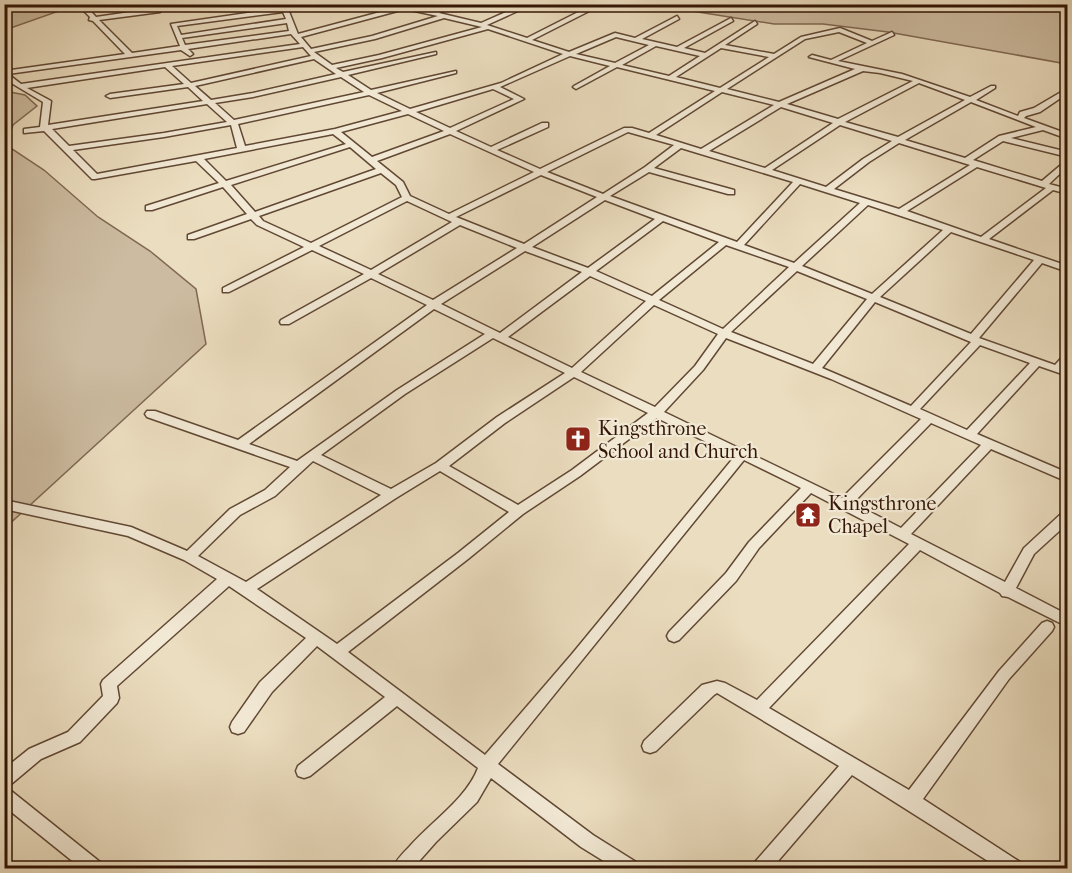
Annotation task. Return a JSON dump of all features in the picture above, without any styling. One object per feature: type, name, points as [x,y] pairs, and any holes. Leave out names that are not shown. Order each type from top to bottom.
[{"type":"street","points":[[80,4],[91,19],[131,56]]},
{"type":"street","points":[[91,19],[160,10],[165,4]]},
{"type":"street","points":[[393,4],[485,26],[569,54],[780,104],[1068,192]]},
{"type":"street","points":[[431,14],[456,4]]},
{"type":"street","points":[[330,67],[381,57],[485,26],[530,4]]},
{"type":"street","points":[[527,40],[600,4]]},
{"type":"street","points":[[4,74],[295,34],[405,6]]},
{"type":"street","points":[[198,61],[184,49],[173,25],[283,7],[287,21],[303,45],[315,57],[341,75],[371,93],[490,150],[604,197],[797,267],[1062,371],[1068,357]]},
{"type":"street","points":[[310,51],[373,38],[444,17]]},
{"type":"street","points":[[635,40],[677,18]]},
{"type":"street","points":[[676,50],[731,20]]},
{"type":"street","points":[[179,37],[287,21]]},
{"type":"street","points":[[669,79],[755,23]]},
{"type":"street","points":[[651,135],[803,38],[833,30],[844,31],[872,43]]},
{"type":"street","points":[[831,62],[892,34]]},
{"type":"street","points":[[4,74],[16,87],[36,93],[47,101],[47,112],[43,125],[95,177],[335,131],[409,112],[523,77],[569,54],[615,35],[705,55]]},
{"type":"street","points":[[576,87],[655,44]]},
{"type":"street","points":[[16,87],[303,45]]},
{"type":"street","points":[[719,46],[775,56]]},
{"type":"street","points":[[27,131],[209,103],[434,53]]},
{"type":"street","points":[[110,96],[191,84],[315,57]]},
{"type":"street","points":[[812,57],[917,82],[1068,137]]},
{"type":"street","points":[[167,65],[234,124],[242,150]]},
{"type":"street","points":[[703,151],[780,104],[862,69]]},
{"type":"street","points":[[66,149],[129,142],[234,124],[454,72]]},
{"type":"street","points":[[766,171],[839,122],[917,82]]},
{"type":"street","points":[[373,160],[450,131],[520,99],[494,87]]},
{"type":"street","points":[[827,190],[842,177],[993,87]]},
{"type":"street","points":[[1020,119],[1023,114],[1037,110],[1068,90]]},
{"type":"street","points":[[490,150],[545,125]]},
{"type":"street","points":[[966,161],[1002,138],[1043,128]]},
{"type":"street","points":[[449,217],[627,130],[681,144],[900,212],[1068,269]]},
{"type":"street","points":[[335,131],[400,184],[407,198],[459,222],[587,271],[651,302],[913,410],[1068,478]]},
{"type":"street","points":[[1002,138],[1068,155]]},
{"type":"street","points":[[149,208],[352,144]]},
{"type":"street","points":[[240,445],[433,305],[604,197],[681,144]]},
{"type":"street","points":[[198,158],[260,223],[371,274],[843,504],[1068,622]]},
{"type":"street","points":[[984,239],[1048,186],[1068,161]]},
{"type":"street","points":[[900,212],[976,164]]},
{"type":"street","points":[[648,168],[731,192]]},
{"type":"street","points":[[191,237],[381,170]]},
{"type":"street","points":[[738,246],[798,181]]},
{"type":"street","points":[[226,290],[407,198]]},
{"type":"street","points":[[337,652],[518,511],[576,473],[656,413],[699,368],[724,333],[866,202]]},
{"type":"street","points":[[189,557],[235,512],[270,493],[312,455],[401,392],[497,335],[662,218]]},
{"type":"street","points":[[285,322],[459,222]]},
{"type":"street","points":[[815,369],[873,298],[950,228]]},
{"type":"street","points":[[246,589],[440,466],[501,420],[574,372],[651,302],[725,241]]},
{"type":"street","points":[[913,410],[976,339],[1040,259]]},
{"type":"street","points":[[969,435],[1037,362]]},
{"type":"street","points":[[151,414],[299,466]]},
{"type":"street","points":[[843,504],[929,418]]},
{"type":"street","points":[[902,535],[989,444]]},
{"type":"street","points":[[312,455],[391,495]]},
{"type":"street","points":[[402,868],[482,783],[487,765],[741,456]]},
{"type":"street","points":[[440,466],[518,511]]},
{"type":"street","points":[[674,636],[731,578],[754,545],[808,488]]},
{"type":"street","points":[[4,504],[131,532],[189,557],[246,589],[398,697],[587,841],[630,868]]},
{"type":"street","points":[[1007,592],[1029,551],[1068,515]]},
{"type":"street","points":[[758,709],[918,544]]},
{"type":"street","points":[[4,780],[35,754],[74,737],[111,698],[109,684],[227,579]]},
{"type":"street","points":[[911,801],[1004,675],[1047,627]]},
{"type":"street","points":[[238,726],[266,687],[316,638]]},
{"type":"street","points":[[650,746],[708,690],[717,687],[851,764],[1014,868]]},
{"type":"street","points":[[304,771],[398,697]]},
{"type":"street","points":[[761,868],[851,764]]},
{"type":"street","points":[[4,795],[94,868]]},
{"type":"shaded area","points":[[5,4],[76,4],[76,5],[5,30]]},
{"type":"shaded area","points":[[654,5],[1067,5],[1067,64],[888,32],[823,24],[774,24]]},
{"type":"shaded area","points":[[5,91],[25,95],[37,106],[13,125],[6,145],[44,170],[98,217],[150,251],[196,289],[206,344],[5,528]]},
{"type":"place","name":"Kingsthrone School and Church","points":[[578,439]]},
{"type":"place","name":"Kingsthrone Chapel","points":[[808,515]]}]
